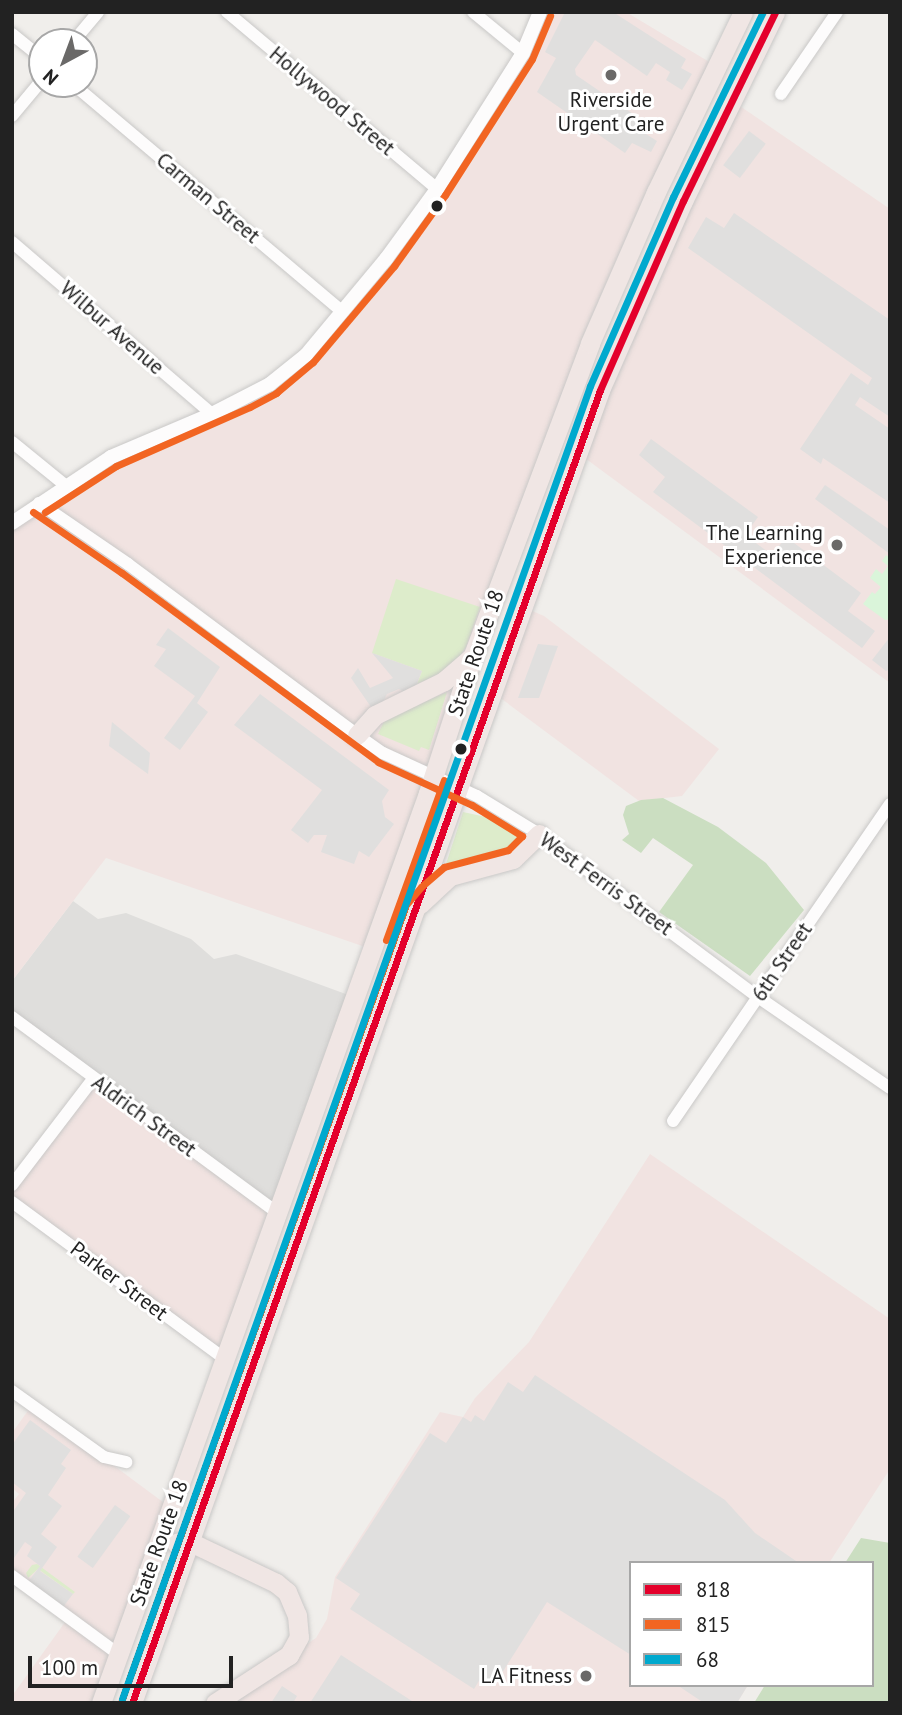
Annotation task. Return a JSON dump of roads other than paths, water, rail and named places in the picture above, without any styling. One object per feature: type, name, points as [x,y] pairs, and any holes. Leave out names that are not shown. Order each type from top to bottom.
[{"type":"highway","name":"State Route 18","points":[[101,1703],[226,1360],[474,655],[598,324],[656,192],[743,12]]},
{"type":"highway","name":"State Route 18","points":[[132,1703],[415,910],[456,786],[614,353],[775,12]]},
{"type":"highway","points":[[357,735],[375,715],[444,681],[474,655]]},
{"type":"highway","points":[[415,910],[428,894],[450,876],[513,859],[539,834]]},
{"type":"highway","points":[[157,1546],[188,1541],[276,1583],[287,1592],[298,1615],[299,1637],[289,1655],[215,1703]]},
{"type":"street","points":[[85,28],[98,12]]},
{"type":"street","name":"Hollywood Street","points":[[227,12],[438,189]]},
{"type":"street","points":[[473,12],[523,53]]},
{"type":"street","points":[[12,523],[65,485],[132,447],[212,414],[270,384],[306,355],[343,312],[438,189],[523,53],[540,12]]},
{"type":"street","points":[[781,94],[837,12]]},
{"type":"street","points":[[12,34],[28,47]]},
{"type":"street","points":[[12,116],[28,97]]},
{"type":"street","name":"Carman Street","points":[[90,98],[343,312]]},
{"type":"street","name":"Wilbur Avenue","points":[[12,242],[212,414]]},
{"type":"street","points":[[12,442],[65,485]]},
{"type":"street","name":"West Ferris Street","points":[[39,503],[128,564],[383,753],[456,786],[539,834],[758,997],[890,1088]]},
{"type":"street","name":"6th Street","points":[[673,1121],[890,804]]},
{"type":"street","name":"Aldrich Street","points":[[12,1017],[278,1213]]},
{"type":"street","points":[[12,1185],[93,1079]]},
{"type":"street","name":"Parker Street","points":[[12,1202],[226,1360]]},
{"type":"street","points":[[12,1391],[104,1457],[126,1462]]},
{"type":"street","points":[[12,1576],[118,1654]]},
{"type":"place","name":"Riverside Urgent Care","points":[[611,75]]},
{"type":"place","name":"The Learning Experience","points":[[837,545]]},
{"type":"place","name":"LA Fitness","points":[[586,1676]]}]
